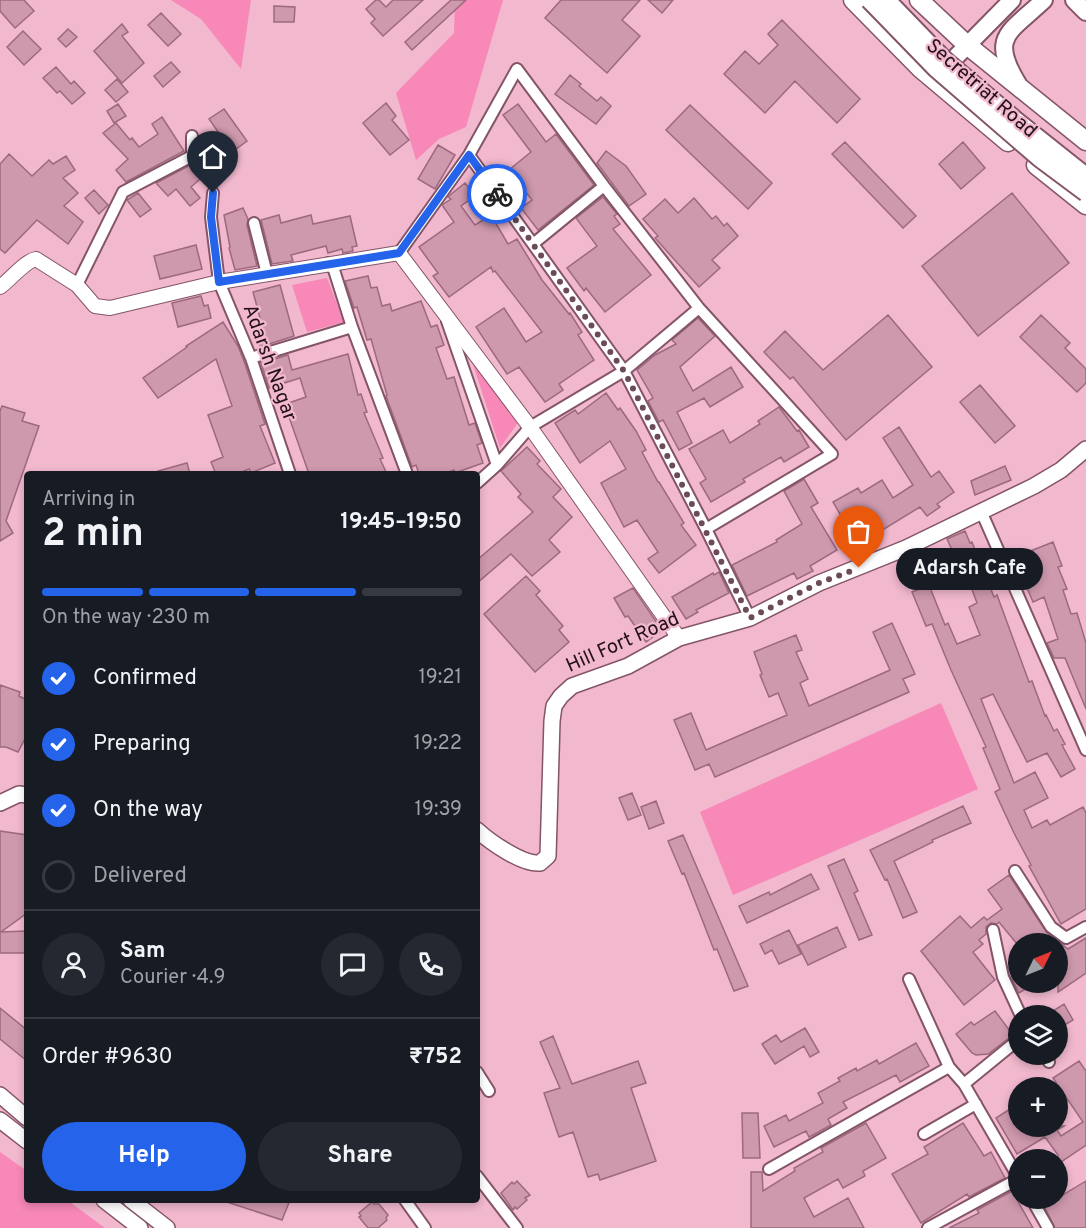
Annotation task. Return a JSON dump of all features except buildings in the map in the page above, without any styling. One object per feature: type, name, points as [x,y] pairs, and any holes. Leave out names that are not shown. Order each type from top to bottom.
[{"type":"highway","name":"Secretriat Road","points":[[853,0],[934,80],[1086,205]]},
{"type":"highway","points":[[919,0],[967,45],[1086,141]]},
{"type":"main road","points":[[869,0],[936,69],[1040,158],[1086,193]]},
{"type":"main road","points":[[887,0],[944,59],[1017,122],[1086,176]]},
{"type":"main road","points":[[934,80],[1012,0]]},
{"type":"main road","points":[[1021,89],[1005,58],[1004,40],[1044,0]]},
{"type":"main road","points":[[1074,0],[1086,12]]},
{"type":"main road","name":"Hill Fort Road","points":[[480,833],[528,862],[534,864],[544,861],[548,856],[554,706],[572,686],[628,666],[679,638],[750,618],[819,583],[888,557],[1034,486],[1061,470],[1086,449]]},
{"type":"main road","points":[[0,803],[24,794]]},
{"type":"main road","points":[[0,1095],[24,1115]]},
{"type":"main road","points":[[0,1120],[24,1139]]},
{"type":"main road","points":[[108,1203],[140,1228]]},
{"type":"main road","points":[[135,1203],[167,1228]]},
{"type":"street","points":[[0,287],[14,277],[30,260],[36,259],[77,285],[96,306],[110,308],[219,282],[399,253],[469,155],[517,69],[699,308],[832,454],[706,529]]},
{"type":"street","points":[[77,285],[123,192],[192,156],[192,136]]},
{"type":"street","points":[[469,155],[624,371],[750,618]]},
{"type":"street","points":[[532,244],[604,186]]},
{"type":"street","name":"Adarsh Nagar","points":[[213,193],[211,217],[219,282],[251,358],[289,471]]},
{"type":"street","points":[[254,223],[267,274]]},
{"type":"street","points":[[399,253],[530,427],[679,638]]},
{"type":"street","points":[[328,263],[333,270],[406,471]]},
{"type":"street","points":[[480,480],[497,465],[530,427],[624,371],[699,308]]},
{"type":"street","points":[[445,315],[497,465]]},
{"type":"street","points":[[251,358],[352,327]]},
{"type":"street","points":[[981,512],[1086,750]]},
{"type":"street","points":[[1015,871],[1052,927],[1066,938],[1086,927]]},
{"type":"street","points":[[993,930],[1003,977],[1016,1005]]},
{"type":"street","points":[[909,978],[949,1067],[964,1084],[1008,1160]]},
{"type":"street","points":[[964,1084],[1008,1048]]},
{"type":"street","points":[[769,1169],[949,1067]]},
{"type":"street","points":[[480,1077],[489,1091]]},
{"type":"street","points":[[924,1134],[976,1104]]},
{"type":"street","points":[[480,1180],[517,1228]]},
{"type":"street","points":[[928,1228],[1008,1184]]},
{"type":"street","points":[[407,1203],[425,1228]]},
{"type":"street","points":[[1037,1209],[1048,1228]]},
{"type":"shaded area","points":[[171,0],[251,0],[241,69],[201,19]]},
{"type":"shaded area","points":[[455,0],[503,0],[466,127],[439,139],[416,160],[396,93],[454,33]]},
{"type":"shaded area","points":[[327,278],[344,322],[307,332],[292,285]]},
{"type":"shaded area","points":[[471,358],[520,420],[500,448]]},
{"type":"shaded area","points":[[941,703],[978,789],[733,895],[700,812]]},
{"type":"shaded area","points":[[0,1152],[24,1169],[24,1203],[71,1203],[105,1228],[0,1228]]},
{"type":"way so far","points":[[497,194],[624,371],[750,618],[819,583],[859,568]]},
{"type":"place","name":"Adarsh Cafe","points":[[859,568]]},
{"type":"route","points":[[213,193],[211,217],[219,282],[399,253],[469,155],[497,194]]}]
